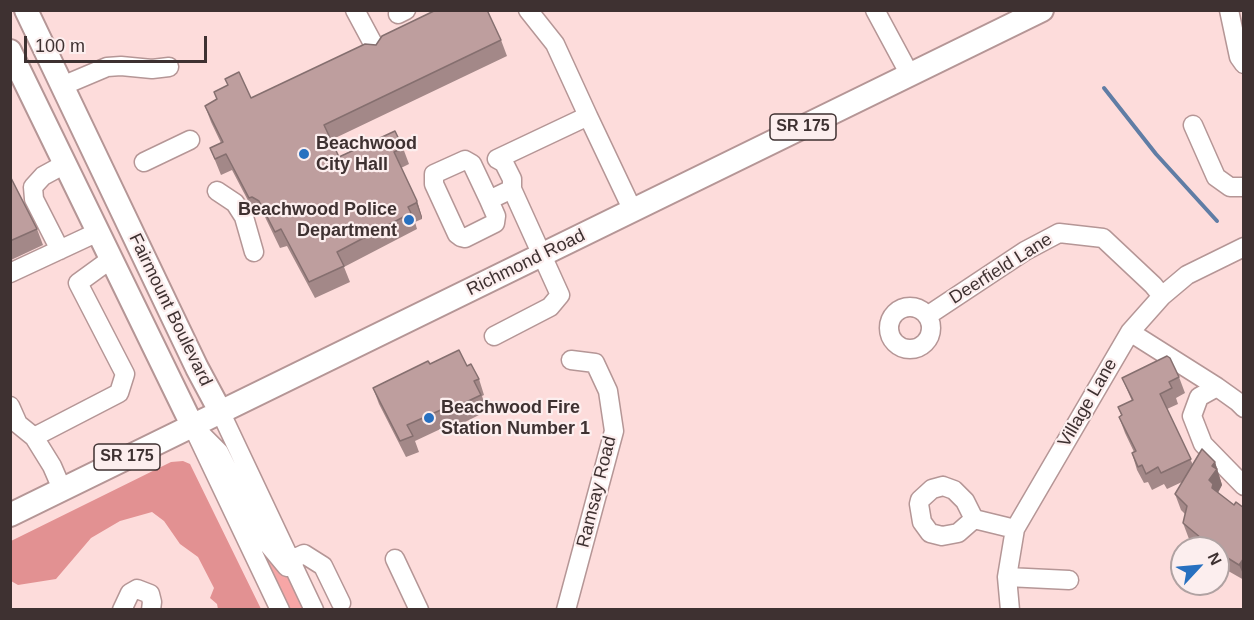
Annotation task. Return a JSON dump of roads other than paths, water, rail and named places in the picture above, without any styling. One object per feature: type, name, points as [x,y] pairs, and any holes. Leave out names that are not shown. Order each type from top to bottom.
[{"type":"main road","name":"Fairmount Boulevard","points":[[26,10],[220,411]]},
{"type":"main road","name":"Richmond Road","points":[[10,515],[1042,10]]},
{"type":"main road","points":[[10,15],[26,44],[62,86]]},
{"type":"main road","name":"Fairmount Boulevard","points":[[10,51],[192,425]]},
{"type":"main road","points":[[24,79],[47,95],[88,180],[133,234]]},
{"type":"main road","points":[[111,259],[144,297],[185,379],[220,411]]},
{"type":"street","points":[[355,10],[377,51]]},
{"type":"street","points":[[528,10],[555,44],[633,211]]},
{"type":"street","points":[[875,10],[910,75]]},
{"type":"street","points":[[1228,10],[1239,57],[1244,64]]},
{"type":"street","points":[[62,86],[107,68],[169,67]]},
{"type":"street","points":[[494,336],[550,307],[560,295],[512,189],[512,179],[504,163],[497,159],[588,116]]},
{"type":"street","points":[[1192,125],[1216,177],[1230,187],[1244,187]]},
{"type":"street","points":[[144,162],[190,140]]},
{"type":"street","points":[[60,250],[34,199],[33,187],[42,176],[65,164]]},
{"type":"street","points":[[489,200],[512,189]]},
{"type":"street","points":[[218,191],[235,204],[244,217],[254,252]]},
{"type":"street","points":[[10,273],[98,232]]},
{"type":"street","name":"Deerfield Lane","points":[[927,316],[1025,251],[1059,233],[1103,238],[1153,285],[1161,296]]},
{"type":"street","name":"Village Lane","points":[[1010,609],[1007,577],[1015,530],[1130,332],[1161,296],[1187,275],[1244,247]]},
{"type":"street","points":[[34,437],[119,393],[125,374],[78,283],[111,259]]},
{"type":"street","points":[[1130,332],[1217,387],[1244,408]]},
{"type":"street","name":"Ramsay Road","points":[[566,609],[614,431],[609,391],[595,363],[571,360]]},
{"type":"street","points":[[1217,387],[1199,397],[1192,416],[1203,444],[1244,486]]},
{"type":"street","points":[[10,406],[18,424],[34,437],[52,466],[62,489]]},
{"type":"street","name":"Fairmount Boulevard","points":[[220,411],[314,609]]},
{"type":"street","points":[[192,425],[219,452],[262,537],[301,581]]},
{"type":"street","name":"Fairmount Boulevard","points":[[192,425],[280,609]]},
{"type":"street","points":[[974,519],[1015,530]]},
{"type":"street","points":[[291,560],[304,554],[323,566],[341,603]]},
{"type":"street","points":[[395,559],[419,609]]},
{"type":"street","points":[[1007,577],[1069,580]]},
{"type":"street","points":[[122,609],[130,593],[137,589],[150,594],[151,609]]},
{"type":"waterway","points":[[1104,88],[1156,154],[1217,221]]},
{"type":"place","name":"Beachwood City Hall","points":[[304,154]]},
{"type":"place","name":"Beachwood Police Department","points":[[409,220]]},
{"type":"place","name":"Beachwood Fire Station Number 1","points":[[429,418]]}]
